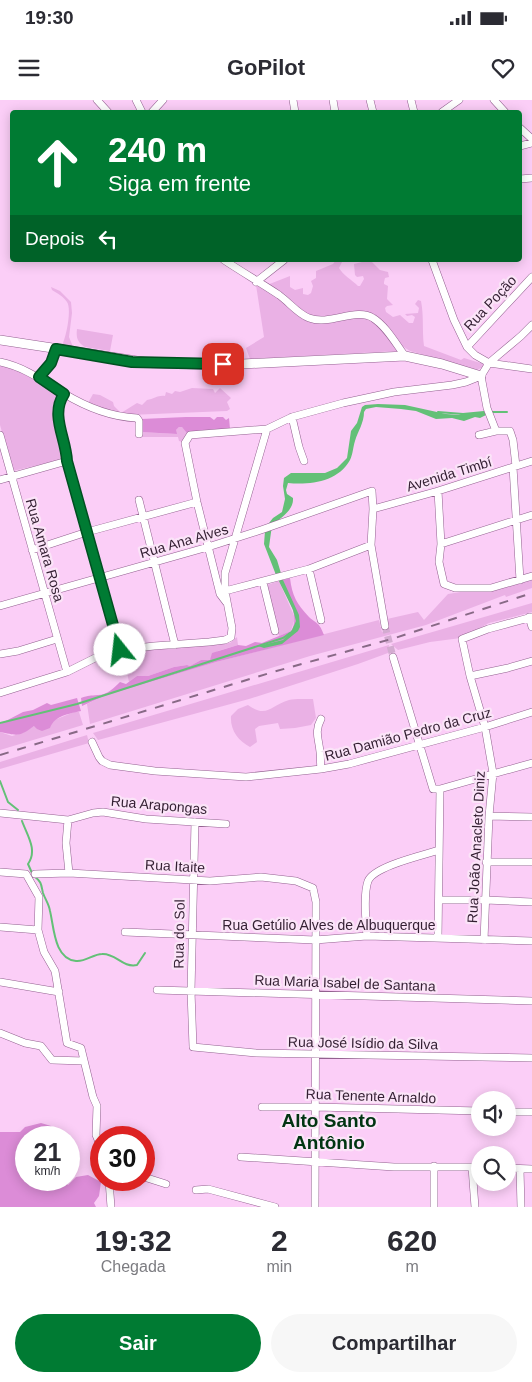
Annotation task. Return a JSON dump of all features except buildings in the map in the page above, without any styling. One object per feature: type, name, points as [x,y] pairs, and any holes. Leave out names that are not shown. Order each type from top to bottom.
[{"type":"main road","points":[[0,340],[132,362],[223,364],[405,356],[442,364],[481,376]]},
{"type":"street","points":[[97,100],[106,110]]},
{"type":"street","points":[[154,110],[163,100]]},
{"type":"street","points":[[445,110],[459,100]]},
{"type":"street","points":[[494,100],[503,110]]},
{"type":"street","points":[[522,132],[528,143]]},
{"type":"street","points":[[228,262],[256,282],[279,295],[310,319],[329,321],[357,315],[372,317],[405,356]]},
{"type":"street","points":[[256,282],[281,262]]},
{"type":"street","points":[[433,262],[454,320],[467,347],[475,355],[489,363],[532,369]]},
{"type":"street","name":"Rua Poção","points":[[467,347],[532,277]]},
{"type":"street","points":[[226,602],[220,594],[197,502],[185,443],[190,435],[268,429],[292,417],[367,397],[452,385],[481,376],[489,363],[532,325]]},
{"type":"street","points":[[39,377],[51,363],[56,349]]},
{"type":"street","points":[[0,362],[20,368],[39,377],[64,394],[92,408],[123,417],[136,418],[139,421],[139,434]]},
{"type":"street","points":[[481,376],[488,412],[496,431]]},
{"type":"street","points":[[64,394],[60,402],[59,420],[67,461],[120,650]]},
{"type":"street","points":[[292,417],[304,461]]},
{"type":"street","points":[[0,693],[67,672],[95,658],[120,650],[231,638],[232,628],[226,602],[225,573],[268,429]]},
{"type":"street","points":[[479,435],[507,430],[512,435],[520,580]]},
{"type":"street","name":"Rua Amara Rosa","points":[[0,435],[67,672]]},
{"type":"street","points":[[0,480],[67,461]]},
{"type":"street","name":"Avenida Timbí","points":[[373,509],[438,492],[532,461]]},
{"type":"street","name":"Rua Ana Alves","points":[[0,606],[208,547],[372,491],[373,509]]},
{"type":"street","points":[[438,492],[441,544],[439,562],[444,584],[455,588],[491,588],[532,576]]},
{"type":"street","points":[[139,500],[175,645]]},
{"type":"street","points":[[32,550],[87,532],[197,502]]},
{"type":"street","points":[[373,509],[371,545],[385,626]]},
{"type":"street","points":[[441,544],[532,515]]},
{"type":"street","points":[[225,591],[309,569],[371,545]]},
{"type":"street","points":[[309,569],[321,620]]},
{"type":"street","points":[[264,582],[275,631]]},
{"type":"street","points":[[531,617],[532,627]]},
{"type":"street","name":"Rua João Anacleto Diniz","points":[[484,940],[488,816],[493,773],[485,728],[470,676],[462,639],[488,629],[531,617]]},
{"type":"street","points":[[0,654],[18,651],[57,639]]},
{"type":"street","points":[[393,657],[419,745],[437,789],[439,850],[438,938]]},
{"type":"street","points":[[470,676],[532,661]]},
{"type":"street","name":"Rua Damião Pedro da Cruz","points":[[92,742],[99,757],[105,764],[155,771],[246,777],[349,764],[485,728],[532,712]]},
{"type":"street","points":[[321,719],[316,730],[321,769]]},
{"type":"street","points":[[437,789],[532,763]]},
{"type":"street","name":"Rua Arapongas","points":[[0,813],[68,820],[103,812],[146,819],[226,824]]},
{"type":"street","points":[[488,816],[532,817]]},
{"type":"street","points":[[68,820],[66,843],[69,873]]},
{"type":"street","name":"Rua do Sol","points":[[193,1047],[191,991],[192,880],[195,822]]},
{"type":"street","points":[[366,936],[367,886],[370,877],[392,866],[439,850]]},
{"type":"street","points":[[486,862],[532,862]]},
{"type":"street","points":[[0,872],[26,874],[39,897],[38,930],[44,952],[55,971],[67,1044],[81,1048],[93,1096],[98,1106],[97,1126]]},
{"type":"street","name":"Rua Itaite","points":[[35,874],[69,873],[210,881],[262,877],[305,883],[313,888],[316,902],[315,940]]},
{"type":"street","points":[[439,900],[532,902]]},
{"type":"street","points":[[0,927],[38,930]]},
{"type":"street","name":"Rua Getúlio Alves de Albuquerque","points":[[125,932],[315,940],[366,936],[532,941]]},
{"type":"street","points":[[315,940],[315,1207]]},
{"type":"street","points":[[0,982],[59,992]]},
{"type":"street","name":"Rua Maria Isabel de Santana","points":[[157,990],[316,993],[532,1001]]},
{"type":"street","points":[[0,1033],[25,1043],[41,1046],[52,1060],[84,1061]]},
{"type":"street","name":"Rua José Isídio da Silva","points":[[193,1047],[256,1053],[532,1058]]},
{"type":"street","name":"Rua Tenente Arnaldo","points":[[262,1107],[471,1111]]},
{"type":"street","points":[[516,1112],[532,1112]]},
{"type":"street","points":[[241,1157],[394,1167],[471,1167]]},
{"type":"street","points":[[434,1166],[434,1207]]},
{"type":"street","points":[[516,1169],[532,1169]]},
{"type":"street","points":[[520,1169],[521,1207]]},
{"type":"street","points":[[155,1180],[166,1184]]},
{"type":"street","points":[[196,1190],[208,1189],[275,1207]]},
{"type":"street","points":[[110,1191],[111,1207]]},
{"type":"street","points":[[475,1191],[475,1207]]},
{"type":"shaded area","points":[[334,262],[342,262],[339,268],[358,286],[360,286],[364,279],[363,276],[357,277],[355,275],[354,264],[372,262],[380,270],[388,272],[389,277],[385,278],[384,284],[388,286],[387,299],[393,305],[385,308],[386,312],[393,317],[400,315],[409,323],[413,323],[415,317],[405,314],[418,313],[419,308],[415,304],[418,300],[421,301],[424,346],[461,360],[464,358],[487,365],[477,370],[410,351],[399,344],[368,312],[318,318],[304,312],[285,294],[267,285],[290,276],[290,287],[295,290],[303,288],[303,294],[308,295],[311,293],[313,286],[311,281],[316,278],[316,271]]},
{"type":"shaded area","points":[[256,285],[273,294],[312,322],[328,323],[357,317],[370,319],[380,328],[398,351],[250,359],[246,348],[264,337]]},
{"type":"shaded area","points":[[51,287],[60,291],[71,302],[72,313],[69,337],[73,347],[62,345],[68,323],[69,311],[67,302],[52,290]]},
{"type":"shaded area","points":[[77,329],[113,335],[110,351],[85,347],[78,339]]},
{"type":"shaded area","points":[[0,365],[26,373],[60,395],[55,410],[55,418],[64,459],[13,471],[0,425]]},
{"type":"shaded area","points":[[192,388],[213,389],[215,393],[220,388],[231,398],[227,402],[230,409],[227,411],[129,415],[93,407],[88,403],[93,394],[100,395],[113,402],[114,406],[121,413],[137,403],[142,405],[147,400],[165,396],[166,392],[172,394],[175,391],[180,392]]},
{"type":"shaded area","points":[[378,404],[405,405],[459,415],[484,411],[486,415],[464,421],[452,418],[436,419],[416,411],[401,409],[376,407],[366,409],[351,458],[345,467],[323,481],[288,483],[287,494],[293,498],[293,502],[286,513],[272,525],[269,547],[277,560],[283,580],[299,615],[300,627],[298,631],[282,644],[264,648],[258,646],[283,640],[292,630],[296,621],[264,544],[265,531],[269,523],[282,512],[285,499],[284,478],[291,473],[325,473],[337,468],[347,458],[351,431],[357,423],[362,407]]},
{"type":"shaded area","points":[[210,417],[214,420],[217,417],[223,417],[226,420],[229,418],[230,429],[203,430],[187,433],[182,427],[179,427],[176,430],[177,434],[141,432],[141,419]]},
{"type":"shaded area","points":[[179,427],[190,432],[183,442],[179,441],[178,437],[140,437],[141,432],[176,434],[176,430]]},
{"type":"shaded area","points":[[290,578],[292,590],[298,604],[319,626],[324,635],[216,662],[104,696],[82,706],[81,698],[104,694],[120,682],[126,684],[137,676],[148,676],[174,667],[190,666],[201,660],[210,660],[212,653],[238,645],[246,646],[255,642],[262,643],[291,631],[294,625],[293,612],[289,599],[279,581]]},
{"type":"shaded area","points":[[532,580],[532,588],[506,597],[505,595],[426,625],[310,656],[90,724],[87,704],[104,696],[216,662],[379,620],[382,632],[388,630],[387,619],[418,612],[424,620],[448,594]]},
{"type":"shaded area","points":[[279,581],[295,618],[291,631],[279,636],[267,585]]},
{"type":"shaded area","points":[[532,603],[532,612],[489,623],[461,638],[430,642],[398,650],[391,644]]},
{"type":"shaded area","points":[[237,637],[238,645],[218,651],[210,660],[201,660],[190,666],[174,667],[148,676],[137,676],[129,682],[123,653],[230,643]]},
{"type":"shaded area","points":[[389,645],[388,653],[249,699],[98,740],[93,733]]},
{"type":"shaded area","points":[[77,698],[81,711],[67,714],[55,720],[50,728],[42,731],[34,726],[17,735],[0,732],[0,724],[23,712],[33,710],[47,703],[51,705]]},
{"type":"shaded area","points":[[293,699],[313,699],[316,718],[311,725],[280,729],[278,723],[259,726],[255,729],[257,742],[250,747],[238,738],[233,730],[231,716],[238,709],[248,705],[254,709],[265,711]]},
{"type":"shaded area","points":[[74,712],[79,712],[83,725],[0,750],[0,732],[12,736]]},
{"type":"shaded area","points":[[87,735],[89,743],[0,769],[0,762]]},
{"type":"shaded area","points":[[41,1123],[51,1126],[29,1126]]},
{"type":"shaded area","points":[[0,1132],[15,1132],[15,1191],[80,1191],[80,1176],[88,1175],[90,1176],[90,1191],[100,1191],[99,1196],[94,1203],[96,1207],[0,1207]]},
{"type":"waterway","points":[[438,412],[463,414]]},
{"type":"waterway","points":[[492,412],[507,412]]},
{"type":"waterway","points":[[0,723],[77,704],[283,638],[290,633]]},
{"type":"waterway","points":[[0,781],[8,802],[18,810]]},
{"type":"waterway","points":[[22,821],[32,848],[31,859],[28,864],[32,873]]},
{"type":"waterway","points":[[35,877],[40,882],[49,906],[56,941],[63,955],[69,959],[80,961],[99,954],[107,954],[123,963],[137,965],[145,953]]},
{"type":"tunnel","points":[[385,626],[393,657]]},
{"type":"railway","points":[[0,755],[273,672],[395,638],[532,593]]},
{"type":"district","name":"Alto Santo Antônio","points":[[329,1131]]},
{"type":"route","points":[[120,650],[67,461],[58,409],[64,394],[39,377],[51,363],[56,349],[132,362],[223,364]]}]
